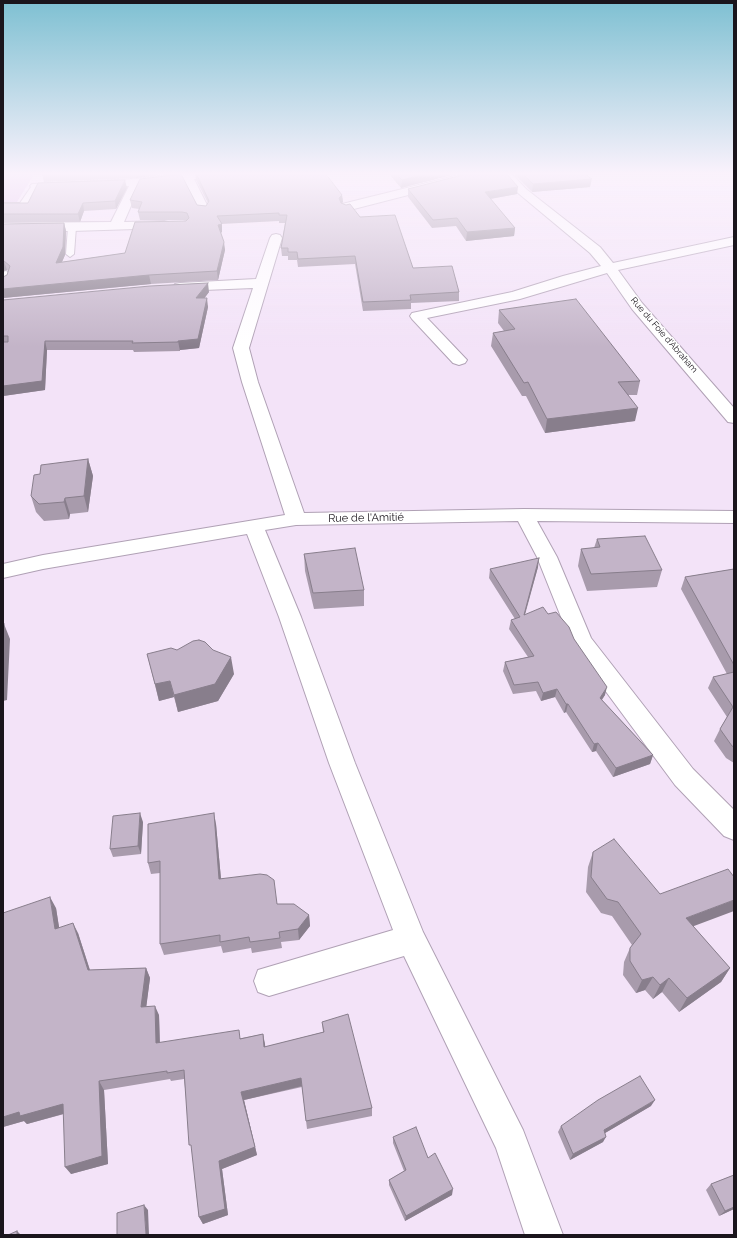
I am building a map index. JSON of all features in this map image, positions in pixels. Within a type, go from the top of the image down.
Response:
[{"type":"street","name":"Rue du Foie d'Abraham","points":[[571,231],[595,250],[637,306],[734,418]]},
{"type":"street","points":[[276,238],[241,348],[250,382],[296,519]]},
{"type":"street","points":[[459,360],[417,316],[515,296],[568,279],[610,268],[734,240]]},
{"type":"street","points":[[167,288],[262,283]]},
{"type":"street","points":[[524,515],[547,557],[581,641],[684,777],[734,828]]},
{"type":"street","name":"Rue de l'Amitié","points":[[3,571],[43,562],[296,519],[524,515],[734,517]]},
{"type":"street","points":[[254,527],[290,617],[342,763],[411,939],[511,1142],[544,1235]]},
{"type":"street","points":[[269,981],[411,939]]},
{"type":"lane","points":[[70,254],[72,231]]},
{"type":"building","points":[[3,231],[64,231],[63,247],[56,263],[125,253],[132,231],[220,231],[224,242],[217,271],[149,275],[3,289],[3,277],[7,275],[10,266],[4,261],[3,262]]},
{"type":"building","points":[[284,231],[400,231],[413,268],[452,266],[459,292],[410,295],[411,300],[363,302],[355,256],[298,259],[297,252],[288,252],[288,248],[281,248]]},
{"type":"building","points":[[208,283],[196,298],[207,298],[198,339],[178,342],[132,343],[133,341],[45,341],[42,381],[3,386],[3,342],[8,342],[8,336],[3,336],[3,300],[150,286]]},
{"type":"building","points":[[576,299],[640,381],[618,382],[638,408],[547,419],[528,382],[524,383],[493,333],[515,329],[499,310]]},
{"type":"building","points":[[88,459],[84,496],[65,498],[64,502],[39,504],[31,496],[34,475],[40,474],[41,465]]},
{"type":"building","points":[[645,536],[662,570],[591,574],[581,549],[600,547],[597,539]]},
{"type":"building","points":[[355,548],[364,590],[313,593],[304,554]]},
{"type":"building","points":[[539,558],[524,615],[543,607],[548,614],[556,612],[569,627],[574,639],[607,687],[600,698],[653,755],[616,768],[598,743],[594,744],[557,689],[543,693],[538,682],[514,685],[505,662],[534,656],[511,620],[520,617],[490,569]]},
{"type":"building","points":[[734,569],[734,665],[685,577]]},
{"type":"building","points":[[199,640],[205,642],[213,650],[231,657],[215,684],[174,695],[170,681],[155,684],[147,654],[171,648],[177,650],[193,641]]},
{"type":"building","points":[[734,672],[734,747],[720,729],[733,707],[713,677]]},
{"type":"building","points":[[140,813],[138,846],[110,849],[113,816]]},
{"type":"building","points":[[214,813],[219,879],[260,874],[267,875],[274,880],[277,904],[294,904],[309,915],[298,929],[279,932],[280,938],[250,942],[249,937],[220,942],[220,935],[160,944],[160,861],[148,863],[148,824]]},
{"type":"building","points":[[614,839],[660,894],[728,869],[734,877],[734,900],[686,918],[730,968],[687,998],[669,978],[660,985],[653,977],[642,980],[630,961],[630,948],[641,934],[618,902],[607,899],[591,877],[593,852]]},
{"type":"building","points":[[50,897],[55,929],[73,923],[88,970],[146,968],[141,1007],[155,1006],[156,1043],[239,1030],[240,1039],[263,1034],[264,1047],[324,1032],[322,1022],[348,1014],[372,1108],[306,1121],[301,1078],[241,1092],[255,1147],[219,1161],[225,1209],[199,1217],[191,1145],[189,1145],[184,1070],[99,1081],[102,1156],[65,1167],[63,1104],[20,1116],[19,1112],[3,1117],[3,913]]},
{"type":"building","points":[[640,1076],[655,1100],[604,1130],[606,1137],[573,1154],[561,1126],[598,1100]]},
{"type":"building","points":[[416,1127],[428,1158],[435,1153],[453,1189],[406,1216],[389,1180],[406,1170],[393,1137]]},
{"type":"building","points":[[734,1175],[734,1207],[725,1211],[711,1184]]},
{"type":"building","points":[[144,1205],[146,1235],[117,1235],[117,1213]]},
{"type":"building","points":[[17,1231],[17,1235],[8,1235]]}]
